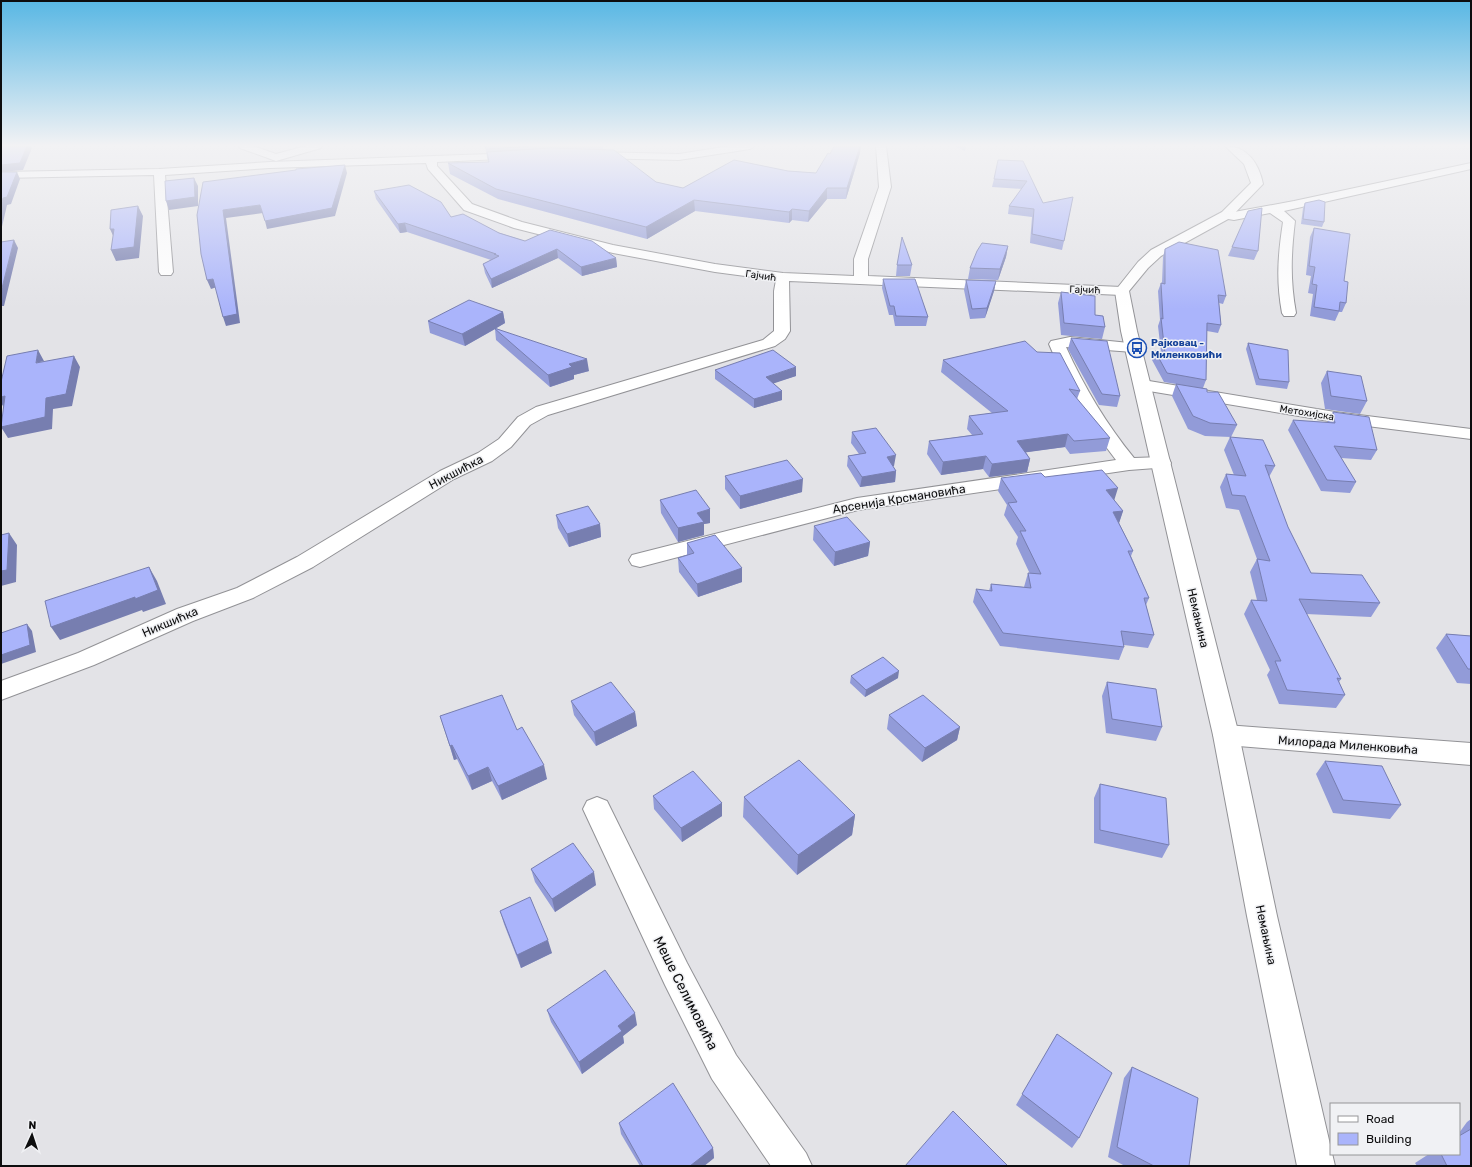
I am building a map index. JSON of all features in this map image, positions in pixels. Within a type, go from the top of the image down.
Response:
[{"type":"street","points":[[161,200],[166,272]]},
{"type":"street","name":"Гајчић","points":[[461,200],[468,207],[518,226],[613,249],[715,268],[783,277],[1122,290]]},
{"type":"street","points":[[861,281],[861,259],[881,200]]},
{"type":"street","points":[[1122,290],[1143,265],[1156,253],[1226,215],[1241,200]]},
{"type":"street","points":[[1226,215],[1271,209],[1311,200]]},
{"type":"street","points":[[1271,209],[1289,220],[1285,250],[1284,287],[1289,313]]},
{"type":"street","name":"Никшићка","points":[[1,691],[86,659],[185,615],[245,593],[305,562],[447,475],[496,450],[524,421],[542,411],[776,340],[782,331],[781,291],[783,277]]},
{"type":"street","name":"Немањина","points":[[1122,290],[1133,347],[1144,385],[1226,735],[1262,916],[1316,1166]]},
{"type":"street","points":[[1129,464],[1114,445],[1071,376],[1058,344],[1070,342],[1133,347]]},
{"type":"street","name":"Метохијска","points":[[1144,385],[1336,417],[1471,434]]},
{"type":"street","name":"Арсенија Крсмановића","points":[[640,560],[857,504],[1129,464],[1162,463]]},
{"type":"street","name":"Милорада Миленковића","points":[[1226,735],[1471,754]]},
{"type":"street","name":"Меше Селимовића","points":[[597,809],[676,974],[724,1067],[793,1166]]},
{"type":"building","points":[[200,200],[334,200],[332,208],[265,221],[260,205],[223,210],[237,314],[223,317],[213,279],[207,280],[201,254],[197,215]]},
{"type":"building","points":[[381,200],[438,200],[441,202],[451,217],[463,214],[499,233],[525,241],[550,230],[592,241],[616,258],[581,267],[557,249],[491,279],[483,264],[499,256],[494,254],[496,254],[405,223],[398,224]]},
{"type":"building","points":[[541,200],[693,200],[646,227]]},
{"type":"building","points":[[698,200],[817,200],[809,211],[792,209],[789,212]]},
{"type":"building","points":[[1013,200],[1042,200],[1043,203],[1056,200],[1072,200],[1064,241],[1032,234],[1034,209],[1009,206]]},
{"type":"building","points":[[1317,200],[1325,202],[1324,222],[1303,219],[1305,203]]},
{"type":"building","points":[[138,206],[134,247],[111,250],[114,229],[110,229],[111,210]]},
{"type":"building","points":[[1262,208],[1258,251],[1232,247],[1248,211]]},
{"type":"building","points":[[1314,228],[1350,234],[1344,281],[1348,282],[1346,303],[1340,302],[1339,311],[1314,307],[1317,285],[1312,284],[1315,267],[1309,266]]},
{"type":"building","points":[[902,237],[912,265],[897,265]]},
{"type":"building","points":[[14,240],[1,292],[1,242]]},
{"type":"building","points":[[1179,242],[1218,250],[1226,296],[1218,295],[1221,325],[1207,323],[1206,380],[1167,373],[1155,351],[1165,353],[1161,318],[1163,319],[1161,283],[1165,284],[1165,249]]},
{"type":"building","points":[[982,243],[1008,246],[1000,269],[970,268]]},
{"type":"building","points":[[883,279],[915,279],[928,317],[896,316],[894,306],[890,306]]},
{"type":"building","points":[[966,280],[996,281],[987,308],[972,309]]},
{"type":"building","points":[[1061,292],[1095,296],[1095,315],[1103,316],[1105,327],[1064,323]]},
{"type":"building","points":[[469,300],[503,312],[462,334],[428,321]]},
{"type":"building","points":[[494,328],[587,359],[569,364],[572,367],[548,375]]},
{"type":"building","points":[[1071,338],[1107,341],[1120,396],[1102,394]]},
{"type":"building","points":[[1025,341],[1037,352],[1060,353],[1080,391],[1069,389],[1110,438],[1074,441],[1068,434],[1017,441],[1030,459],[992,464],[986,456],[943,462],[929,441],[983,434],[969,416],[1008,411],[943,360]]},
{"type":"building","points":[[1248,343],[1288,350],[1289,382],[1259,379]]},
{"type":"building","points":[[38,350],[36,363],[74,356],[66,394],[46,398],[45,417],[1,427],[5,396],[1,397],[1,382],[7,356]]},
{"type":"building","points":[[773,350],[796,367],[766,377],[782,391],[754,399],[715,370]]},
{"type":"building","points":[[1327,371],[1361,376],[1367,401],[1331,396]]},
{"type":"building","points":[[1176,384],[1207,389],[1207,392],[1218,392],[1237,425],[1210,423],[1193,416]]},
{"type":"building","points":[[1333,412],[1369,417],[1377,450],[1334,446],[1356,482],[1327,480],[1293,420],[1335,423]]},
{"type":"building","points":[[876,428],[896,455],[887,457],[896,471],[862,477],[848,456],[866,453],[852,432]]},
{"type":"building","points":[[1230,437],[1263,440],[1275,466],[1265,465],[1288,527],[1311,573],[1362,575],[1380,603],[1299,599],[1341,679],[1337,678],[1345,695],[1287,690],[1275,661],[1281,661],[1251,600],[1267,601],[1257,559],[1270,561],[1245,496],[1232,495],[1226,474],[1246,476]]},
{"type":"building","points":[[787,460],[803,479],[740,496],[725,476]]},
{"type":"building","points":[[1102,470],[1118,488],[1106,490],[1123,511],[1113,512],[1133,551],[1128,551],[1149,598],[1144,598],[1154,635],[1121,631],[1124,647],[1003,633],[976,589],[992,591],[991,584],[1031,588],[1028,573],[1041,574],[1020,531],[1026,531],[1008,503],[1017,502],[1001,478],[1041,473],[1045,477]]},
{"type":"building","points":[[696,490],[710,509],[697,513],[704,522],[678,528],[660,500]]},
{"type":"building","points":[[588,506],[600,524],[567,534],[556,515]]},
{"type":"building","points":[[847,517],[870,542],[835,552],[814,526]]},
{"type":"building","points":[[9,533],[7,570],[1,571],[1,535]]},
{"type":"building","points":[[715,535],[742,568],[697,584],[678,558],[694,553],[687,543]]},
{"type":"building","points":[[149,567],[158,590],[51,627],[45,601]]},
{"type":"building","points":[[27,624],[30,645],[1,655],[1,633]]},
{"type":"building","points":[[1446,634],[1471,636],[1471,669],[1468,669]]},
{"type":"building","points":[[883,657],[899,671],[866,690],[851,676]]},
{"type":"building","points":[[611,682],[635,712],[594,732],[571,701]]},
{"type":"building","points":[[1107,682],[1156,689],[1162,727],[1112,719]]},
{"type":"building","points":[[502,695],[517,730],[522,727],[544,765],[498,786],[488,767],[468,776],[452,745],[450,746],[440,716]]},
{"type":"building","points":[[923,695],[960,727],[925,748],[889,715]]},
{"type":"building","points":[[799,760],[855,815],[798,855],[744,797]]},
{"type":"building","points":[[1325,761],[1382,766],[1401,805],[1343,800]]},
{"type":"building","points":[[693,771],[722,803],[681,828],[653,796]]},
{"type":"building","points":[[1100,784],[1166,798],[1169,845],[1100,830]]},
{"type":"building","points":[[573,843],[594,872],[552,899],[531,869]]},
{"type":"building","points":[[530,897],[548,940],[517,955],[500,911]]},
{"type":"building","points":[[605,970],[635,1013],[618,1026],[622,1031],[579,1062],[547,1010]]},
{"type":"building","points":[[1057,1034],[1112,1073],[1079,1138],[1022,1094]]},
{"type":"building","points":[[1132,1067],[1198,1098],[1189,1166],[1154,1166],[1117,1147]]},
{"type":"building","points":[[673,1083],[713,1148],[690,1166],[643,1166],[619,1123]]},
{"type":"building","points":[[953,1111],[1008,1166],[905,1166]]},
{"type":"building","points":[[1471,1129],[1471,1166],[1447,1166],[1442,1155],[1460,1155],[1460,1135]]},
{"type":"place","name":"Рајковац - Миленковићи","points":[[1137,348]]}]
